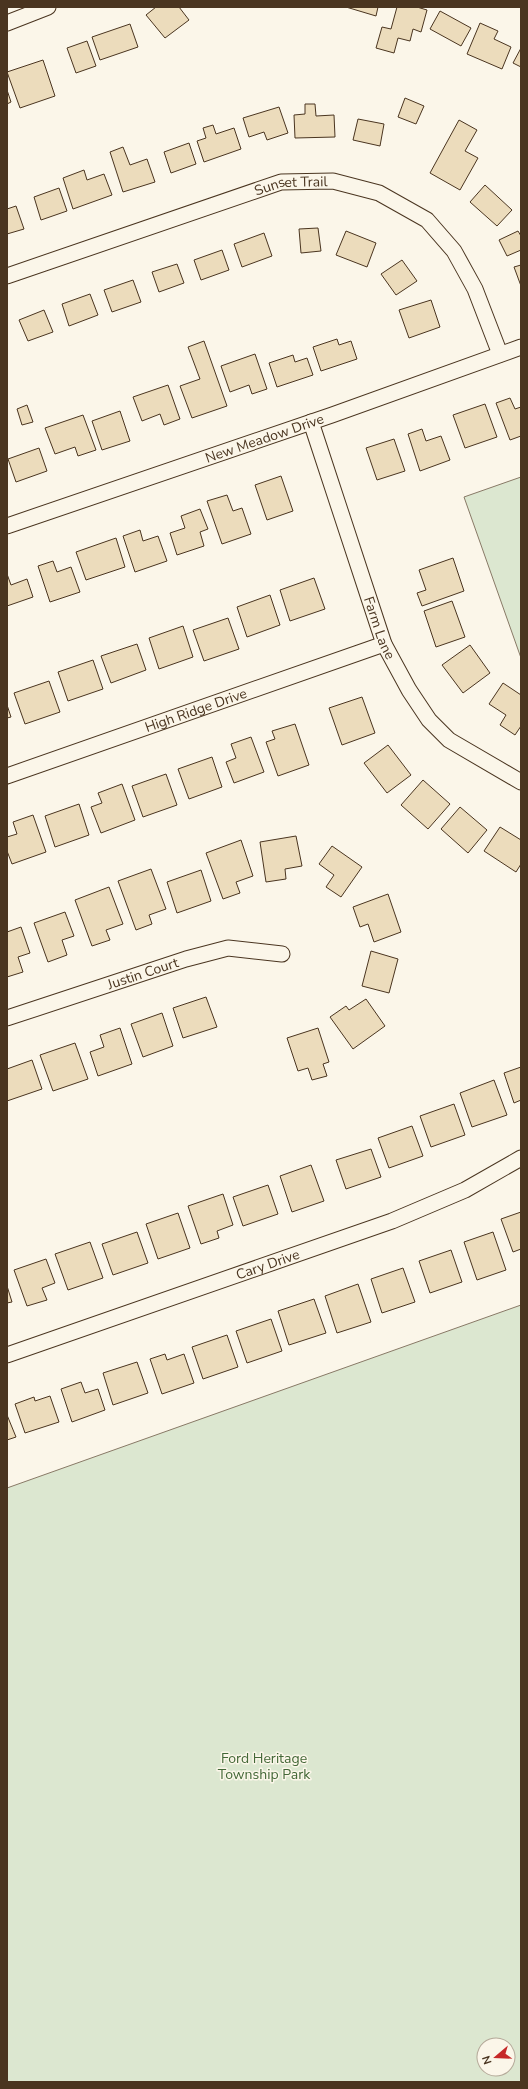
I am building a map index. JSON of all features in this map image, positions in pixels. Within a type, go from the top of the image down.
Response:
[{"type":"street","points":[[7,23],[48,7]]},
{"type":"street","name":"Sunset Trail","points":[[7,276],[281,182],[332,181],[379,193],[427,220],[454,251],[475,289],[500,354]]},
{"type":"street","name":"New Meadow Drive","points":[[7,526],[311,422],[521,347]]},
{"type":"street","name":"Farm Lane","points":[[311,422],[384,644],[409,690],[429,720],[449,740],[521,782]]},
{"type":"street","name":"High Ridge Drive","points":[[7,776],[384,644]]},
{"type":"street","name":"Justin Court","points":[[7,1018],[186,959],[228,948],[282,954]]},
{"type":"street","name":"Cary Drive","points":[[7,1354],[392,1221],[465,1190],[521,1158]]},
{"type":"green space","points":[[521,477],[521,658],[464,497]]},
{"type":"green space","name":"Ford Heritage Township Park","points":[[521,1305],[521,2082],[7,2082],[7,1488]]},
{"type":"building","points":[[156,7],[179,7],[189,20],[165,38],[146,15]]},
{"type":"building","points":[[346,7],[378,7],[376,16]]},
{"type":"building","points":[[397,7],[417,7],[427,10],[421,32],[413,29],[410,41],[398,38],[394,53],[376,48],[382,27],[391,29]]},
{"type":"building","points":[[440,11],[471,28],[461,46],[430,29]]},
{"type":"building","points":[[480,23],[498,31],[494,39],[511,47],[502,69],[467,54]]},
{"type":"building","points":[[130,24],[138,47],[100,60],[92,37]]},
{"type":"building","points":[[87,41],[96,66],[76,73],[67,48]]},
{"type":"building","points":[[521,48],[521,67],[513,63]]},
{"type":"building","points":[[43,60],[55,96],[20,108],[7,72]]},
{"type":"building","points":[[7,90],[11,102],[7,104]]},
{"type":"building","points":[[405,98],[424,106],[416,124],[398,117]]},
{"type":"building","points":[[305,104],[315,104],[316,116],[334,115],[335,137],[295,138],[294,115],[305,114]]},
{"type":"building","points":[[279,107],[288,133],[267,140],[264,132],[249,137],[243,118]]},
{"type":"building","points":[[358,119],[384,124],[380,146],[353,140]]},
{"type":"building","points":[[459,120],[477,130],[465,151],[478,158],[460,190],[430,173]]},
{"type":"building","points":[[213,125],[216,134],[234,128],[241,149],[204,162],[197,141],[206,138],[203,128]]},
{"type":"building","points":[[189,143],[196,164],[171,173],[164,152]]},
{"type":"building","points":[[123,147],[130,165],[147,159],[155,182],[123,192],[110,152]]},
{"type":"building","points":[[84,170],[87,180],[104,174],[112,195],[73,209],[63,178]]},
{"type":"building","points":[[485,185],[512,210],[497,226],[470,202]]},
{"type":"building","points":[[59,188],[67,211],[41,220],[34,197]]},
{"type":"building","points":[[16,206],[24,229],[7,234],[7,209]]},
{"type":"building","points":[[318,228],[321,251],[301,253],[299,229]]},
{"type":"building","points":[[346,231],[376,243],[367,267],[336,255]]},
{"type":"building","points":[[518,231],[521,236],[521,250],[507,256],[499,240]]},
{"type":"building","points":[[264,233],[272,256],[242,267],[234,244]]},
{"type":"building","points":[[222,250],[229,270],[201,280],[194,260]]},
{"type":"building","points":[[402,260],[417,281],[396,295],[381,274]]},
{"type":"building","points":[[177,264],[184,283],[159,292],[152,272]]},
{"type":"building","points":[[521,265],[521,286],[514,267]]},
{"type":"building","points":[[133,280],[141,302],[112,312],[104,290]]},
{"type":"building","points":[[90,294],[98,315],[69,326],[62,304]]},
{"type":"building","points":[[431,300],[440,327],[409,338],[399,310]]},
{"type":"building","points":[[44,310],[53,332],[28,341],[19,320]]},
{"type":"building","points":[[337,339],[339,345],[351,341],[357,359],[321,371],[313,347]]},
{"type":"building","points":[[204,341],[227,406],[192,418],[180,386],[200,379],[188,347]]},
{"type":"building","points":[[255,354],[267,389],[252,394],[249,385],[230,392],[221,366]]},
{"type":"building","points":[[293,355],[295,362],[307,358],[313,375],[277,387],[269,363]]},
{"type":"building","points":[[168,385],[180,419],[164,425],[160,414],[142,421],[133,397]]},
{"type":"building","points":[[510,398],[515,409],[521,407],[521,436],[510,440],[496,403]]},
{"type":"building","points":[[485,404],[497,437],[465,448],[453,415]]},
{"type":"building","points":[[27,405],[33,422],[22,425],[17,409]]},
{"type":"building","points":[[120,411],[130,441],[102,450],[92,421]]},
{"type":"building","points":[[83,415],[96,450],[78,456],[75,447],[55,454],[45,428]]},
{"type":"building","points":[[422,429],[426,441],[441,436],[450,460],[420,471],[408,434]]},
{"type":"building","points":[[394,439],[405,471],[377,480],[366,448]]},
{"type":"building","points":[[39,448],[47,471],[16,482],[8,459]]},
{"type":"building","points":[[281,476],[293,511],[267,520],[255,485]]},
{"type":"building","points":[[227,495],[233,511],[242,508],[251,534],[222,544],[207,501]]},
{"type":"building","points":[[200,509],[208,529],[200,532],[204,546],[177,555],[170,533],[185,528],[181,516]]},
{"type":"building","points":[[140,530],[143,541],[158,536],[167,561],[135,572],[123,536]]},
{"type":"building","points":[[116,538],[125,567],[86,580],[76,552]]},
{"type":"building","points":[[453,558],[464,591],[422,606],[417,593],[426,590],[419,570]]},
{"type":"building","points":[[53,561],[57,572],[71,567],[80,592],[50,602],[38,566]]},
{"type":"building","points":[[7,574],[11,585],[27,579],[33,597],[7,606]]},
{"type":"building","points":[[314,578],[325,609],[290,621],[280,590]]},
{"type":"building","points":[[270,595],[280,625],[247,637],[237,607]]},
{"type":"building","points":[[452,601],[465,637],[436,647],[424,611]]},
{"type":"building","points":[[228,618],[239,649],[204,661],[193,630]]},
{"type":"building","points":[[183,626],[193,657],[159,669],[149,638]]},
{"type":"building","points":[[137,644],[146,670],[111,683],[101,656]]},
{"type":"building","points":[[470,645],[490,673],[463,693],[442,665]]},
{"type":"building","points":[[93,660],[103,689],[68,701],[58,672]]},
{"type":"building","points":[[49,681],[60,712],[25,724],[14,693]]},
{"type":"building","points":[[503,683],[521,695],[521,726],[515,735],[500,725],[506,715],[489,704]]},
{"type":"building","points":[[362,697],[375,733],[342,745],[329,708]]},
{"type":"building","points":[[7,705],[11,717],[7,718]]},
{"type":"building","points":[[295,724],[309,765],[278,776],[266,742],[275,739],[272,731]]},
{"type":"building","points":[[251,737],[264,772],[234,783],[226,762],[236,758],[231,744]]},
{"type":"building","points":[[388,745],[411,775],[387,793],[364,763]]},
{"type":"building","points":[[212,757],[222,787],[189,799],[178,769]]},
{"type":"building","points":[[166,774],[177,805],[143,817],[132,786]]},
{"type":"building","points":[[423,780],[450,804],[428,829],[401,805]]},
{"type":"building","points":[[122,784],[135,820],[101,833],[91,807],[102,803],[98,793]]},
{"type":"building","points":[[79,804],[89,835],[55,847],[45,816]]},
{"type":"building","points":[[460,807],[487,830],[468,853],[441,829]]},
{"type":"building","points":[[33,815],[46,852],[12,864],[7,851],[7,837],[17,834],[13,822]]},
{"type":"building","points":[[500,827],[521,840],[521,864],[516,872],[484,851]]},
{"type":"building","points":[[296,836],[302,866],[285,869],[286,879],[266,882],[260,842]]},
{"type":"building","points":[[241,840],[253,876],[236,882],[240,893],[223,899],[206,853]]},
{"type":"building","points":[[332,846],[362,867],[341,897],[326,887],[334,875],[319,864]]},
{"type":"building","points":[[151,869],[166,909],[149,915],[152,924],[136,930],[118,881]]},
{"type":"building","points":[[201,870],[211,901],[177,913],[167,882]]},
{"type":"building","points":[[109,887],[123,924],[106,930],[110,940],[92,946],[75,900]]},
{"type":"building","points":[[388,894],[401,932],[374,942],[368,924],[360,927],[353,907]]},
{"type":"building","points":[[65,912],[74,936],[62,940],[67,955],[48,962],[34,923]]},
{"type":"building","points":[[21,927],[30,953],[18,957],[23,972],[7,977],[7,932]]},
{"type":"building","points":[[371,951],[398,959],[389,993],[362,986]]},
{"type":"building","points":[[206,997],[217,1027],[183,1038],[173,1008]]},
{"type":"building","points":[[366,999],[385,1026],[353,1049],[330,1017],[346,1006],[349,1010]]},
{"type":"building","points":[[162,1013],[173,1046],[143,1057],[131,1024]]},
{"type":"building","points":[[120,1028],[132,1064],[98,1076],[90,1052],[104,1047],[100,1035]]},
{"type":"building","points":[[318,1028],[329,1062],[323,1064],[327,1076],[312,1080],[308,1068],[298,1071],[287,1038]]},
{"type":"building","points":[[75,1043],[88,1079],[53,1091],[40,1055]]},
{"type":"building","points":[[32,1060],[42,1089],[7,1101],[7,1069]]},
{"type":"building","points":[[521,1067],[521,1100],[514,1103],[504,1073]]},
{"type":"building","points":[[494,1080],[507,1115],[472,1127],[460,1093]]},
{"type":"building","points":[[454,1104],[465,1135],[431,1147],[420,1116]]},
{"type":"building","points":[[412,1126],[423,1156],[389,1168],[378,1138]]},
{"type":"building","points":[[371,1149],[381,1177],[346,1189],[336,1160]]},
{"type":"building","points":[[311,1165],[324,1201],[292,1212],[280,1176]]},
{"type":"building","points":[[268,1185],[278,1214],[243,1226],[233,1197]]},
{"type":"building","points":[[223,1194],[233,1225],[217,1231],[219,1238],[201,1244],[188,1206]]},
{"type":"building","points":[[521,1212],[521,1249],[513,1252],[501,1219]]},
{"type":"building","points":[[178,1213],[190,1248],[158,1259],[146,1224]]},
{"type":"building","points":[[137,1232],[148,1263],[113,1275],[102,1244]]},
{"type":"building","points":[[493,1232],[506,1270],[477,1280],[464,1242]]},
{"type":"building","points":[[90,1242],[103,1278],[68,1290],[55,1254]]},
{"type":"building","points":[[451,1250],[462,1282],[430,1293],[419,1261]]},
{"type":"building","points":[[46,1259],[55,1283],[42,1288],[47,1300],[27,1306],[14,1270]]},
{"type":"building","points":[[403,1268],[415,1302],[382,1313],[371,1279]]},
{"type":"building","points":[[358,1284],[371,1322],[337,1333],[325,1296]]},
{"type":"building","points":[[7,1286],[12,1302],[7,1303]]},
{"type":"building","points":[[314,1299],[326,1333],[289,1345],[278,1311]]},
{"type":"building","points":[[271,1319],[282,1351],[247,1363],[236,1331]]},
{"type":"building","points":[[227,1335],[238,1367],[203,1379],[192,1347]]},
{"type":"building","points":[[165,1354],[167,1360],[184,1354],[194,1383],[162,1394],[150,1359]]},
{"type":"building","points":[[137,1362],[148,1393],[113,1405],[103,1373]]},
{"type":"building","points":[[81,1382],[85,1393],[98,1389],[105,1410],[72,1422],[61,1389]]},
{"type":"building","points":[[50,1396],[59,1422],[25,1433],[15,1404],[34,1397],[35,1401]]},
{"type":"building","points":[[7,1415],[16,1437],[7,1440]]}]
